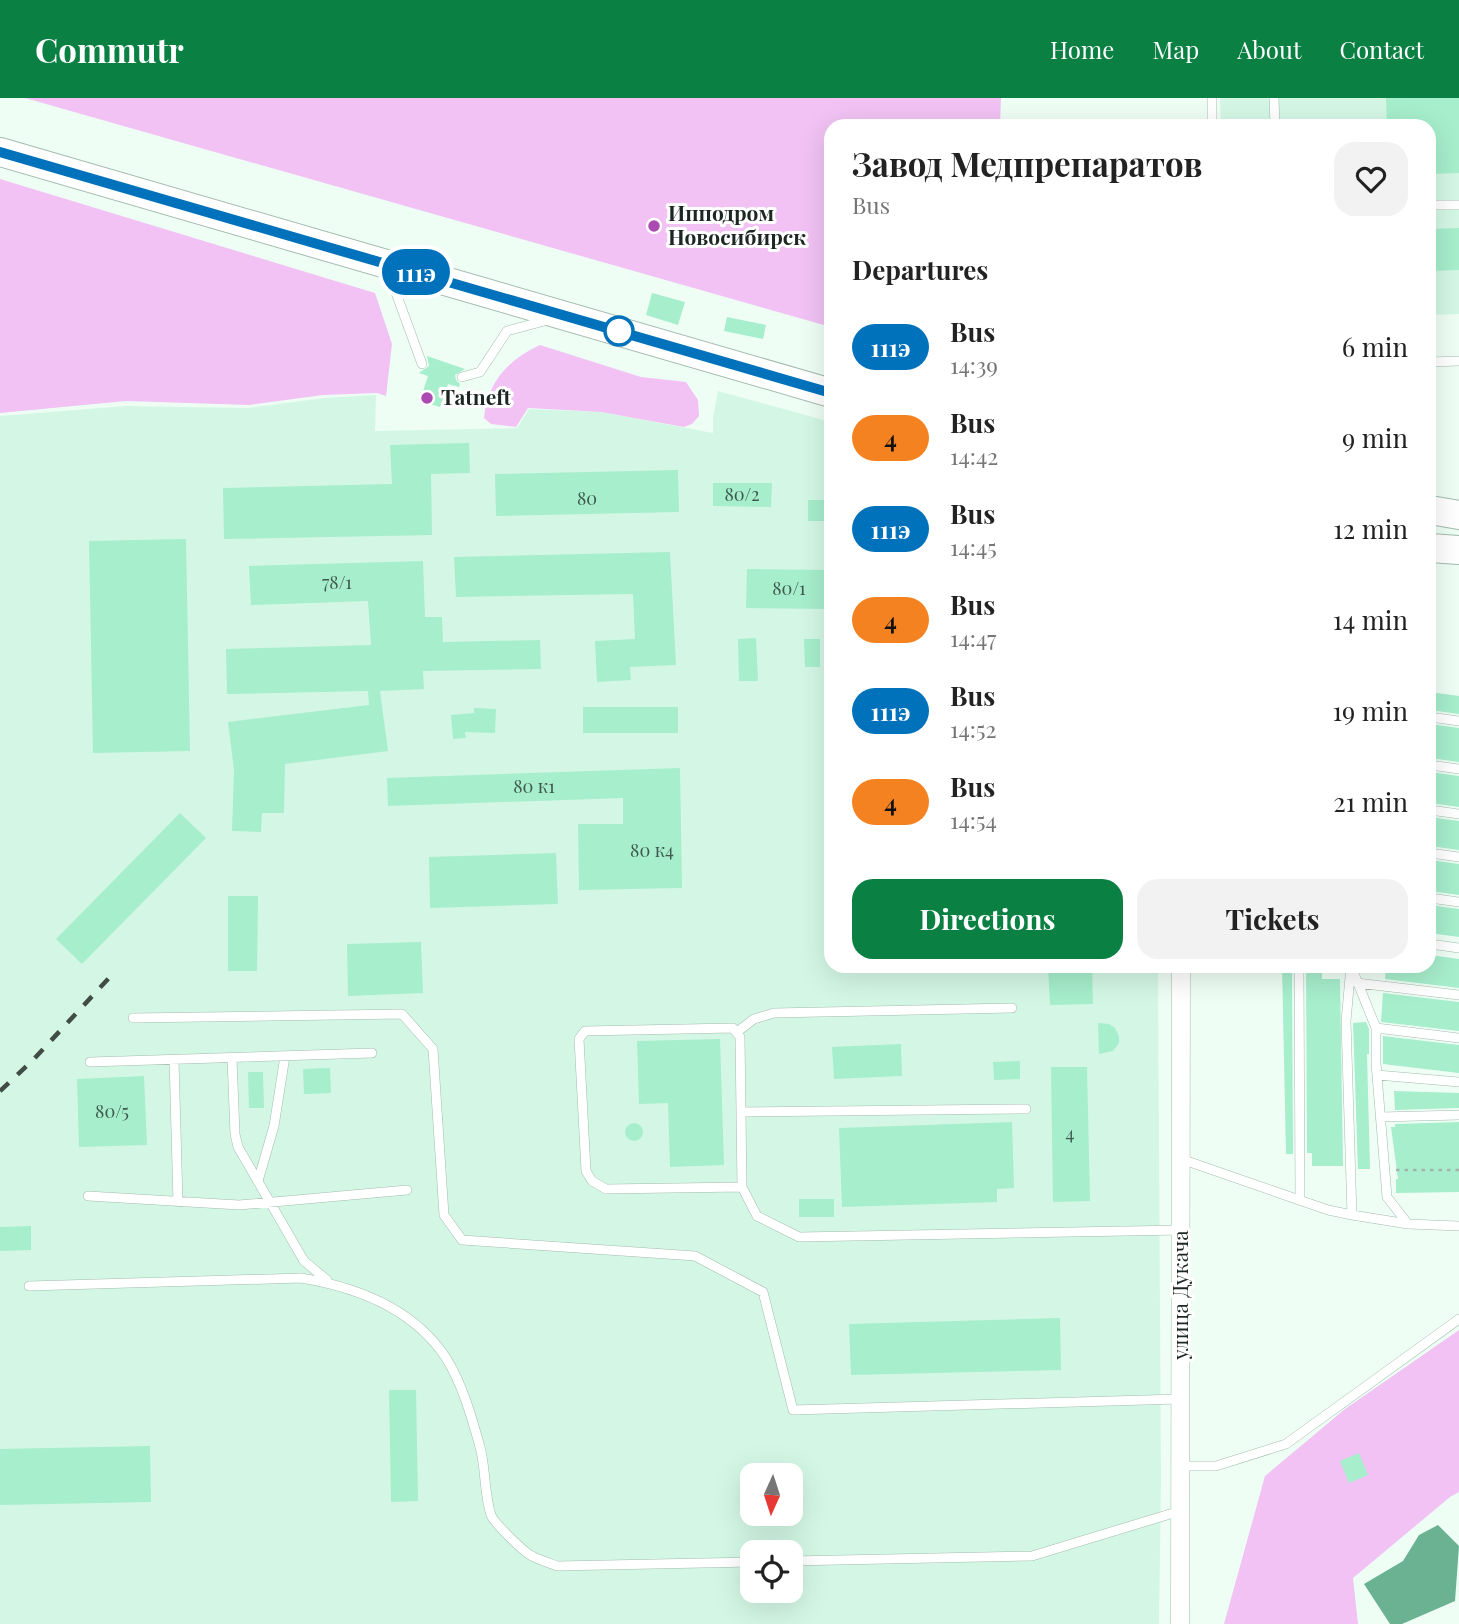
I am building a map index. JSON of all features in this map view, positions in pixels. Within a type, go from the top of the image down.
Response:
[{"type":"main road","points":[[0,152],[824,391]]},
{"type":"main road","points":[[1436,511],[1459,515]]},
{"type":"main road","points":[[1436,548],[1459,550]]},
{"type":"street","name":"улица Дукача","points":[[1180,1624],[1181,973]]},
{"type":"lane","points":[[1212,98],[1212,119]]},
{"type":"lane","points":[[1274,98],[1275,119]]},
{"type":"lane","points":[[1436,205],[1459,205]]},
{"type":"lane","points":[[385,263],[422,364]]},
{"type":"lane","points":[[462,377],[480,372],[507,331],[565,315]]},
{"type":"lane","points":[[1436,362],[1459,361]]},
{"type":"lane","points":[[1436,718],[1459,721]]},
{"type":"lane","points":[[1436,766],[1459,769]]},
{"type":"lane","points":[[1436,811],[1459,814]]},
{"type":"lane","points":[[1436,854],[1459,857]]},
{"type":"lane","points":[[1436,899],[1459,902]]},
{"type":"lane","points":[[1436,945],[1459,948]]},
{"type":"lane","points":[[1299,973],[1300,1200]]},
{"type":"lane","points":[[1350,973],[1346,1021],[1352,1214]]},
{"type":"lane","points":[[1353,973],[1376,1028],[1387,1197],[1408,1223]]},
{"type":"lane","points":[[1357,983],[1459,995]]},
{"type":"lane","points":[[737,1032],[754,1019],[774,1013],[1012,1009]]},
{"type":"lane","points":[[133,1018],[402,1014],[433,1049],[444,1214],[462,1240],[695,1256],[763,1293],[793,1410],[1180,1399]]},
{"type":"lane","points":[[742,1187],[606,1189],[592,1181],[586,1171],[579,1039],[585,1031],[733,1028],[740,1037],[742,1187],[758,1216],[799,1237],[1182,1230]]},
{"type":"lane","points":[[1376,1028],[1459,1038]]},
{"type":"lane","points":[[90,1062],[372,1054]]},
{"type":"lane","points":[[258,1181],[274,1126],[285,1056]]},
{"type":"lane","points":[[232,1058],[236,1140],[242,1155],[304,1261],[331,1283]]},
{"type":"lane","points":[[174,1060],[178,1202]]},
{"type":"lane","points":[[1377,1075],[1459,1082]]},
{"type":"lane","points":[[741,1112],[1026,1109]]},
{"type":"lane","points":[[1380,1117],[1459,1115]]},
{"type":"lane","points":[[1181,1159],[1339,1213],[1408,1223],[1459,1226]]},
{"type":"lane","points":[[88,1196],[239,1205],[407,1190]]},
{"type":"lane","points":[[29,1286],[301,1278],[331,1283],[362,1293],[402,1314],[431,1339],[446,1358],[457,1378],[480,1449],[492,1517],[530,1555],[557,1566],[740,1562]]},
{"type":"lane","points":[[1180,1466],[1216,1466],[1286,1444],[1459,1319]]},
{"type":"lane","points":[[803,1561],[1032,1556],[1180,1511]]},
{"type":"path","points":[[1385,1170],[1459,1170]]},
{"type":"shaded area","name":"Ипподром Новосибирск","points":[[25,98],[1001,98],[1000,119],[824,119],[824,325]]},
{"type":"shaded area","points":[[1220,98],[1459,98],[1459,314],[1436,315],[1436,119],[1221,119]]},
{"type":"shaded area","points":[[0,179],[375,293],[392,344],[386,396],[377,393],[323,395],[249,405],[126,401],[0,413]]},
{"type":"shaded area","points":[[540,345],[641,377],[686,382],[698,400],[699,416],[692,424],[684,427],[601,412],[528,408],[516,427],[491,424],[484,418],[495,383],[509,365]]},
{"type":"shaded area","points":[[718,391],[824,420],[824,973],[1158,973],[1161,1482],[1159,1624],[0,1624],[0,416],[125,406],[248,408],[324,398],[376,395],[375,431],[517,428],[529,409],[601,412],[713,433]]},
{"type":"shaded area","points":[[1459,1330],[1459,1492],[1353,1578],[1358,1624],[1224,1624],[1265,1476],[1345,1409]]},
{"type":"shaded area","points":[[1438,1525],[1459,1546],[1455,1601],[1402,1624],[1390,1624],[1364,1584],[1403,1561],[1419,1535]]},
{"type":"building","points":[[1386,98],[1459,98],[1459,173],[1436,174],[1436,119],[1387,119]]},
{"type":"building","points":[[1459,228],[1459,270],[1436,271],[1436,229]]},
{"type":"building","points":[[652,293],[685,302],[678,325],[646,315]]},
{"type":"building","points":[[727,317],[766,325],[763,339],[724,331]]},
{"type":"building","points":[[427,356],[465,369],[455,375],[459,387],[448,384],[440,407],[420,401],[428,376],[419,373],[429,366]]},
{"type":"building","points":[[469,443],[470,473],[431,474],[432,535],[224,539],[223,488],[392,484],[390,445]]},
{"type":"building","points":[[678,470],[679,512],[496,516],[495,474]]},
{"type":"building","points":[[713,483],[772,483],[771,507],[713,506]]},
{"type":"building","points":[[808,500],[824,500],[824,521],[808,521]]},
{"type":"building","points":[[186,539],[190,751],[93,753],[89,541]]},
{"type":"building","points":[[670,552],[676,665],[630,667],[631,680],[597,682],[595,641],[635,639],[633,594],[456,597],[454,557]]},
{"type":"building","points":[[423,561],[425,617],[442,617],[443,642],[540,640],[541,669],[423,671],[424,689],[380,691],[388,751],[285,764],[284,813],[262,813],[261,832],[232,831],[234,770],[228,722],[369,705],[368,691],[227,694],[226,649],[371,645],[368,601],[251,605],[249,566]]},
{"type":"building","points":[[747,569],[824,570],[824,609],[746,608]]},
{"type":"building","points":[[756,638],[758,681],[739,681],[738,639]]},
{"type":"building","points":[[804,639],[820,639],[820,667],[805,667]]},
{"type":"building","points":[[1436,693],[1459,696],[1459,714],[1436,711]]},
{"type":"building","points":[[583,707],[678,707],[678,733],[583,733]]},
{"type":"building","points":[[474,708],[496,709],[495,733],[465,732],[466,738],[453,739],[451,715],[474,713]]},
{"type":"building","points":[[1436,725],[1459,728],[1459,762],[1436,759]]},
{"type":"building","points":[[680,768],[682,888],[579,890],[578,824],[623,824],[623,798],[388,806],[387,778]]},
{"type":"building","points":[[1436,773],[1459,776],[1459,807],[1436,804]]},
{"type":"building","points":[[180,813],[206,838],[82,964],[56,939]]},
{"type":"building","points":[[1436,818],[1459,821],[1459,850],[1436,847]]},
{"type":"building","points":[[556,853],[558,904],[430,908],[429,857]]},
{"type":"building","points":[[1436,861],[1459,864],[1459,895],[1436,892]]},
{"type":"building","points":[[228,896],[258,896],[257,971],[228,971]]},
{"type":"building","points":[[1436,906],[1459,909],[1459,937],[1436,934]]},
{"type":"building","points":[[421,942],[423,993],[348,996],[347,944]]},
{"type":"building","points":[[1436,956],[1459,959],[1459,988],[1385,979],[1385,973],[1436,973]]},
{"type":"building","points":[[1048,973],[1092,973],[1093,1004],[1050,1005]]},
{"type":"building","points":[[1282,973],[1292,973],[1293,1154],[1286,1154]]},
{"type":"building","points":[[1306,973],[1322,973],[1322,979],[1340,979],[1343,1166],[1312,1166],[1312,1153],[1307,1153]]},
{"type":"building","points":[[1383,993],[1459,1002],[1459,1031],[1381,1022]]},
{"type":"building","points":[[1366,1022],[1369,1029],[1367,1054],[1370,1169],[1358,1169],[1353,1023]]},
{"type":"building","points":[[1098,1023],[1109,1024],[1115,1028],[1119,1043],[1113,1051],[1099,1054]]},
{"type":"building","points":[[1383,1036],[1459,1045],[1459,1073],[1383,1064]]},
{"type":"building","points":[[720,1039],[724,1165],[670,1167],[668,1103],[639,1104],[637,1041]]},
{"type":"building","points":[[901,1044],[902,1076],[834,1079],[832,1047]]},
{"type":"building","points":[[1020,1061],[1020,1079],[994,1080],[993,1062]]},
{"type":"building","points":[[1051,1067],[1087,1067],[1090,1201],[1053,1202]]},
{"type":"building","points":[[330,1068],[331,1093],[304,1094],[303,1069]]},
{"type":"building","points":[[248,1072],[263,1072],[264,1108],[249,1108]]},
{"type":"building","points":[[144,1076],[147,1145],[79,1147],[77,1079]]},
{"type":"building","points":[[1394,1091],[1459,1093],[1459,1108],[1395,1110]]},
{"type":"building","points":[[1012,1122],[1014,1188],[997,1189],[997,1202],[842,1207],[839,1128]]},
{"type":"building","points":[[1459,1122],[1459,1192],[1396,1193],[1398,1179],[1391,1127],[1395,1127],[1395,1124]]},
{"type":"building","points":[[634,1123],[640,1126],[643,1132],[640,1138],[634,1141],[628,1138],[625,1132],[628,1126]]},
{"type":"building","points":[[799,1199],[834,1199],[834,1217],[799,1217]]},
{"type":"building","points":[[31,1226],[31,1250],[0,1251],[0,1227]]},
{"type":"building","points":[[1060,1318],[1061,1370],[851,1375],[849,1324]]},
{"type":"building","points":[[389,1390],[416,1390],[418,1501],[391,1502]]},
{"type":"building","points":[[150,1446],[151,1502],[0,1505],[0,1449]]},
{"type":"building","points":[[1359,1453],[1368,1475],[1349,1483],[1340,1461]]},
{"type":"railway","points":[[0,1091],[33,1060],[109,978]]},
{"type":"bus line","name":"111э","points":[[0,152],[824,391]]},
{"type":"place","name":"Ипподром Новосибирск","points":[[654,226]]},
{"type":"place","name":"Tatneft","points":[[427,398]]}]
